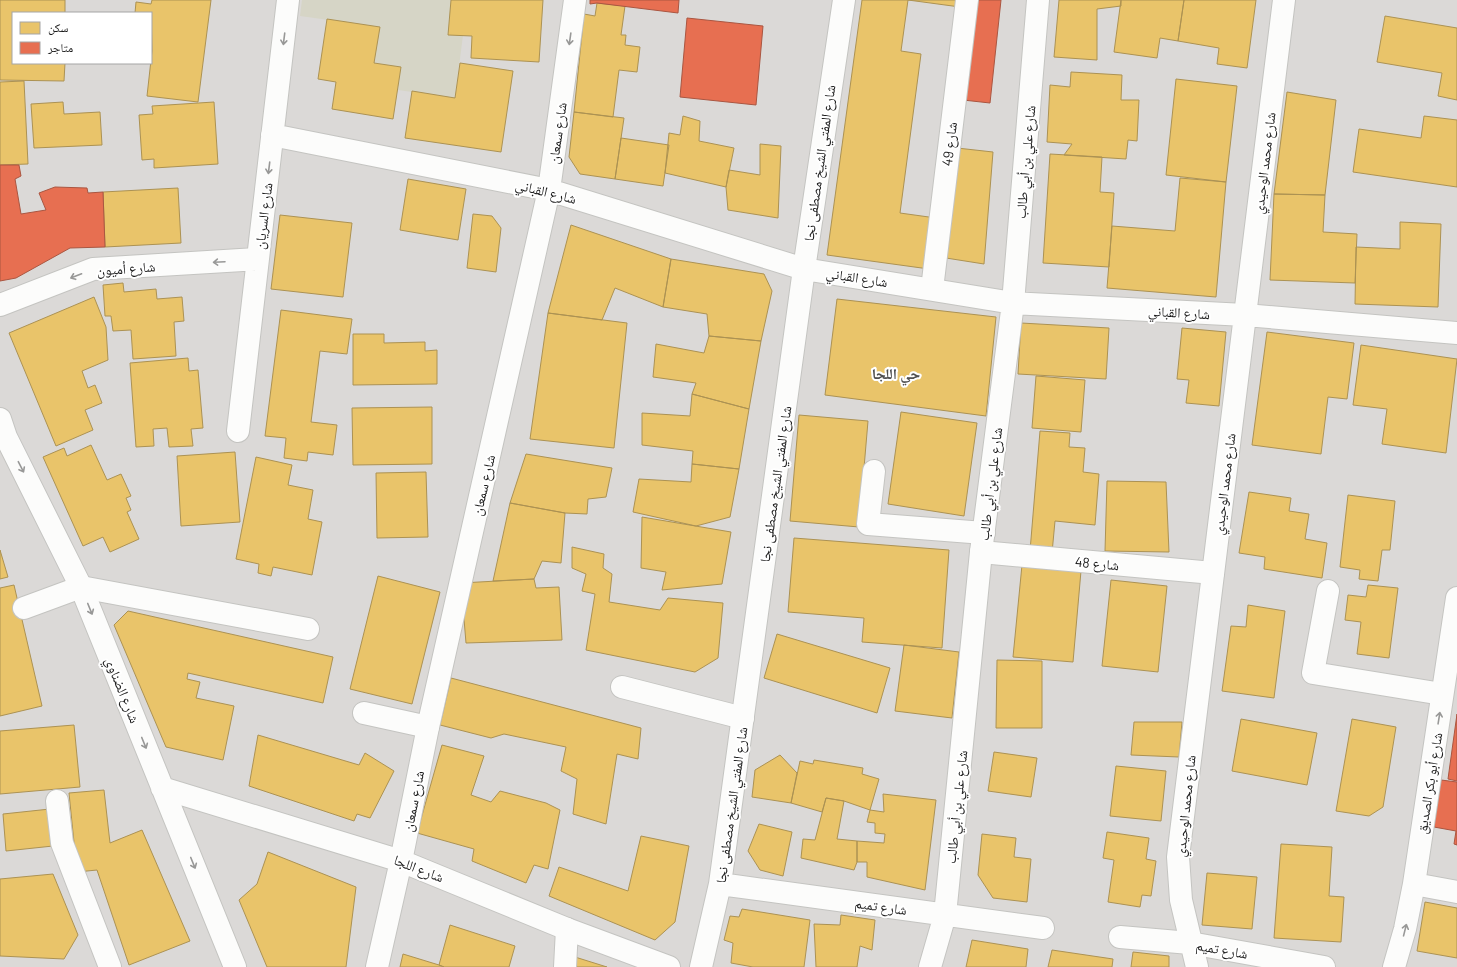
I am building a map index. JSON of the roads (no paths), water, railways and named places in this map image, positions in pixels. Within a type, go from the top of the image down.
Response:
[{"type":"street","name":"شارع السريان","points":[[238,431],[288,0]]},
{"type":"street","name":"شارع سمعان","points":[[377,967],[401,861],[428,727],[549,190],[575,0]]},
{"type":"street","name":"شارع المفتي الشيخ مصطفى نجا","points":[[701,967],[720,884],[804,269],[844,0]]},
{"type":"street","name":"شارع 49","points":[[932,289],[967,0]]},
{"type":"street","name":"شارع علي بن أبي طالب","points":[[930,967],[945,915],[983,543],[1013,303],[1038,0]]},
{"type":"street","name":"شارع محمد الوحيدي","points":[[1197,967],[1190,943],[1181,900],[1178,857],[1284,0]]},
{"type":"street","name":"شارع القباني","points":[[272,135],[549,190],[804,269],[1013,303],[1245,315],[1457,333]]},
{"type":"street","name":"شارع أميون","points":[[0,305],[93,269],[258,259]]},
{"type":"street","name":"شارع الضناوي","points":[[2,431],[81,587],[235,967]]},
{"type":"street","name":"شارع 48","points":[[874,471],[868,524],[983,543],[1213,573]]},
{"type":"street","points":[[24,608],[81,587],[308,629]]},
{"type":"street","points":[[1328,592],[1313,673],[1442,694]]},
{"type":"street","name":"شارع أبو بكر الصديق","points":[[1394,967],[1405,929],[1414,884],[1457,598]]},
{"type":"street","points":[[622,687],[743,718]]},
{"type":"street","points":[[364,713],[428,727]]},
{"type":"street","name":"شارع اللجا","points":[[162,788],[401,861],[567,928],[669,967]]},
{"type":"street","points":[[57,801],[62,843],[110,967]]},
{"type":"street","name":"شارع تميم","points":[[720,884],[1043,928]]},
{"type":"street","points":[[1414,884],[1457,892]]},
{"type":"street","points":[[565,967],[567,928]]},
{"type":"street","name":"شارع تميم","points":[[1120,936],[1190,943],[1324,967]]},
{"type":"district","name":"حي اللجا","points":[[896,373]]}]
